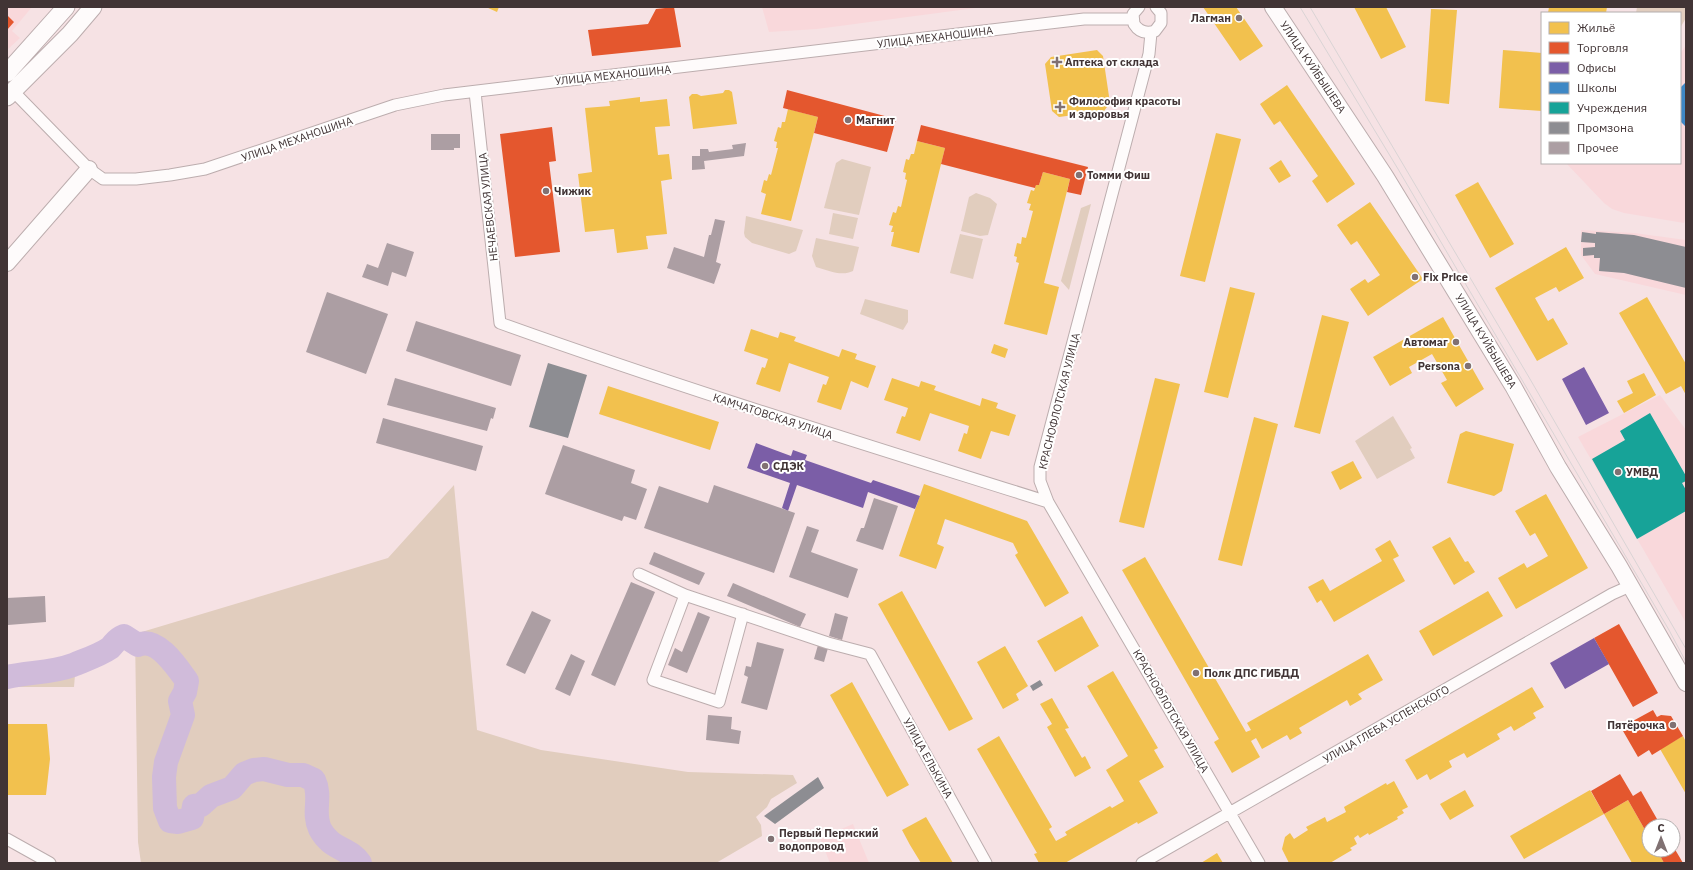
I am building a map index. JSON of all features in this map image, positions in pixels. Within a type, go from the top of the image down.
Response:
[{"type":"main road","points":[[7,73],[66,7]]},
{"type":"main road","points":[[10,94],[70,34],[93,7]]},
{"type":"main road","name":"УЛИЦА КУЙБЫШЕВА","points":[[1273,7],[1385,176],[1513,386],[1558,467],[1630,586],[1686,683]]},
{"type":"main road","points":[[7,263],[89,169]]},
{"type":"street","points":[[1139,7],[1133,14],[1134,24],[1141,32],[1150,33],[1155,31],[1161,23],[1162,18],[1158,8]]},
{"type":"street","name":"УЛИЦА МЕХАНОШИНА","points":[[89,169],[103,179],[136,179],[205,169],[395,105],[444,95],[1084,19],[1133,19]]},
{"type":"street","name":"КРАСНОФЛОТСКАЯ УЛИЦА","points":[[1150,33],[1149,54],[1040,467],[1040,481],[1048,502],[1259,863]]},
{"type":"street","name":"НЕЧАЕВСКАЯ УЛИЦА","points":[[475,92],[500,323]]},
{"type":"street","points":[[10,94],[89,169]]},
{"type":"street","name":"КАМЧАТОВСКАЯ УЛИЦА","points":[[500,323],[600,359],[738,405],[1048,502]]},
{"type":"street","points":[[639,574],[684,595],[743,614],[719,702],[653,680],[684,595]]},
{"type":"street","name":"УЛИЦА ГЛЕБА УСПЕНСКОГО","points":[[1142,863],[1612,594],[1630,586]]},
{"type":"street","name":"УЛИЦА ЕЛЬКИНА","points":[[743,614],[828,643],[870,654],[986,863]]},
{"type":"street","points":[[7,839],[50,863]]},
{"type":"shaded area","points":[[7,7],[32,7],[12,31],[20,38],[7,50]]},
{"type":"shaded area","points":[[762,7],[983,7],[817,29],[769,32]]},
{"type":"shaded area","points":[[1637,7],[1686,7],[1686,18],[1681,26],[1681,12],[1636,12]]},
{"type":"shaded area","points":[[1686,45],[1686,216],[1684,223],[1624,213],[1612,209],[1604,203],[1567,164],[1681,164],[1681,52]]},
{"type":"shaded area","points":[[842,159],[871,167],[859,215],[824,208],[836,163]]},
{"type":"shaded area","points":[[976,193],[990,198],[997,204],[988,235],[980,236],[961,231],[969,197]]},
{"type":"shaded area","points":[[1091,204],[1069,290],[1061,281],[1081,208]]},
{"type":"shaded area","points":[[833,213],[858,218],[853,239],[829,234]]},
{"type":"shaded area","points":[[746,216],[803,230],[796,251],[789,254],[752,243],[745,237],[744,233]]},
{"type":"shaded area","points":[[1581,230],[1634,233],[1686,240],[1686,295],[1595,274],[1581,255]]},
{"type":"shaded area","points":[[960,234],[983,239],[973,279],[950,273]]},
{"type":"shaded area","points":[[816,238],[859,247],[853,271],[848,273],[839,273],[816,267],[812,256]]},
{"type":"shaded area","points":[[865,299],[908,310],[908,322],[903,330],[860,314]]},
{"type":"shaded area","points":[[1660,395],[1686,430],[1686,623],[1578,437]]},
{"type":"shaded area","points":[[1393,416],[1412,448],[1410,449],[1415,458],[1377,479],[1355,441]]},
{"type":"shaded area","points":[[454,485],[477,730],[541,750],[688,772],[793,775],[797,783],[771,799],[767,807],[756,817],[761,825],[762,836],[716,863],[141,863],[138,842],[135,634],[388,558]]},
{"type":"shaded area","points":[[67,658],[75,675],[74,687],[7,687],[7,665]]},
{"type":"shaded area","points":[[853,824],[869,863],[830,863],[820,838]]},
{"type":"building: Жильё","points":[[486,7],[499,7],[497,12]]},
{"type":"building: Жильё","points":[[1203,7],[1236,7],[1263,46],[1240,61]]},
{"type":"building: Жильё","points":[[1354,7],[1386,7],[1406,47],[1381,59]]},
{"type":"building: Жильё","points":[[1549,7],[1607,7],[1606,12],[1548,12]]},
{"type":"building: Жильё","points":[[1431,9],[1457,10],[1449,104],[1425,101]]},
{"type":"building: Жильё","points":[[1097,50],[1103,56],[1110,103],[1104,111],[1059,117],[1052,111],[1045,64],[1051,57]]},
{"type":"building: Жильё","points":[[1503,50],[1541,53],[1541,111],[1499,108]]},
{"type":"building: Жильё","points":[[1287,85],[1355,184],[1327,203],[1312,181],[1318,176],[1280,121],[1274,125],[1260,104]]},
{"type":"building: Жильё","points":[[725,90],[732,92],[737,124],[693,129],[689,97],[692,94],[701,96],[723,93]]},
{"type":"building: Жильё","points":[[640,97],[640,102],[667,99],[670,126],[655,127],[658,155],[669,154],[672,179],[661,181],[667,234],[646,236],[648,249],[617,253],[614,229],[585,232],[578,174],[592,172],[585,108],[610,106],[609,101]]},
{"type":"building: Жильё","points":[[788,109],[818,117],[791,221],[761,214],[766,194],[761,192],[764,180],[767,181],[769,174],[771,175],[778,148],[776,148],[777,142],[774,141],[778,127],[781,128],[782,122],[785,122]]},
{"type":"building: Жильё","points":[[1216,133],[1241,139],[1205,282],[1180,276]]},
{"type":"building: Жильё","points":[[917,141],[945,148],[919,253],[891,246],[894,232],[891,232],[893,226],[889,225],[893,212],[896,213],[898,206],[901,207],[907,180],[905,179],[906,173],[903,172],[906,159],[909,160],[911,154],[914,154]]},
{"type":"building: Жильё","points":[[1281,160],[1291,176],[1279,183],[1269,168]]},
{"type":"building: Жильё","points":[[1043,172],[1070,179],[1044,283],[1059,287],[1047,335],[1004,324],[1019,263],[1016,262],[1017,257],[1014,256],[1017,243],[1021,244],[1022,237],[1026,238],[1033,211],[1029,210],[1031,204],[1027,203],[1031,190],[1034,191],[1036,185],[1039,185]]},
{"type":"building: Жильё","points":[[1478,182],[1514,244],[1490,258],[1455,195]]},
{"type":"building: Жильё","points":[[1370,202],[1423,279],[1368,316],[1350,289],[1365,279],[1368,283],[1380,275],[1357,241],[1351,245],[1337,225]]},
{"type":"building: Жильё","points":[[1566,247],[1584,278],[1559,292],[1556,287],[1535,298],[1548,321],[1553,318],[1568,344],[1537,361],[1495,288]]},
{"type":"building: Жильё","points":[[1230,287],[1255,293],[1228,398],[1204,392]]},
{"type":"building: Жильё","points":[[1647,297],[1686,364],[1686,395],[1681,386],[1666,394],[1619,313]]},
{"type":"building: Жильё","points":[[1322,315],[1349,322],[1320,434],[1294,427]]},
{"type":"building: Жильё","points":[[1443,317],[1484,389],[1456,407],[1441,383],[1447,380],[1432,354],[1409,367],[1412,373],[1390,386],[1373,357]]},
{"type":"building: Жильё","points":[[751,329],[778,338],[780,332],[796,337],[794,341],[839,357],[842,349],[857,354],[855,359],[876,366],[868,388],[851,381],[841,410],[817,402],[823,384],[826,385],[829,377],[789,363],[780,392],[756,384],[762,367],[765,368],[768,359],[744,351]]},
{"type":"building: Жильё","points":[[994,344],[1008,349],[1005,358],[991,353]]},
{"type":"building: Жильё","points":[[1644,373],[1656,395],[1624,413],[1617,401],[1633,393],[1627,381]]},
{"type":"building: Жильё","points":[[892,378],[919,387],[921,381],[936,386],[934,390],[980,406],[982,398],[998,403],[996,408],[1016,415],[1009,436],[991,431],[981,459],[958,451],[964,433],[967,434],[969,426],[930,413],[920,441],[896,433],[902,416],[905,417],[908,408],[884,400]]},
{"type":"building: Жильё","points":[[1155,378],[1180,384],[1144,528],[1119,522]]},
{"type":"building: Жильё","points":[[608,386],[719,422],[710,450],[599,414]]},
{"type":"building: Жильё","points":[[1254,417],[1278,424],[1242,566],[1218,560]]},
{"type":"building: Жильё","points":[[1466,431],[1514,444],[1502,491],[1494,496],[1447,483],[1460,434]]},
{"type":"building: Жильё","points":[[1353,461],[1362,478],[1340,490],[1331,472]]},
{"type":"building: Жильё","points":[[924,484],[1027,521],[1069,593],[1045,607],[1015,555],[1018,553],[1013,543],[945,519],[937,544],[944,547],[936,569],[899,556]]},
{"type":"building: Жильё","points":[[1546,494],[1588,568],[1516,609],[1498,578],[1524,563],[1527,568],[1548,556],[1535,533],[1530,536],[1515,511]]},
{"type":"building: Жильё","points":[[1450,537],[1465,562],[1468,561],[1475,572],[1454,585],[1432,547]]},
{"type":"building: Жильё","points":[[1390,540],[1399,556],[1393,559],[1405,581],[1334,622],[1321,600],[1317,603],[1308,587],[1323,579],[1330,591],[1382,561],[1375,549]]},
{"type":"building: Жильё","points":[[1145,557],[1246,732],[1251,730],[1247,723],[1368,654],[1383,680],[1358,694],[1362,699],[1350,706],[1347,700],[1299,728],[1302,733],[1290,740],[1287,735],[1262,749],[1256,738],[1251,741],[1260,757],[1232,773],[1214,742],[1219,739],[1122,570]]},
{"type":"building: Жильё","points":[[902,591],[973,719],[949,731],[878,604]]},
{"type":"building: Жильё","points":[[1488,591],[1503,616],[1433,656],[1419,631]]},
{"type":"building: Жильё","points":[[1082,616],[1099,646],[1055,672],[1037,641]]},
{"type":"building: Жильё","points":[[1005,646],[1028,686],[1016,694],[1019,700],[1003,709],[977,662]]},
{"type":"building: Жильё","points":[[1113,671],[1158,748],[1154,750],[1164,767],[1139,781],[1158,813],[1138,824],[1137,822],[1065,863],[1039,863],[1034,854],[1037,853],[977,749],[999,736],[1052,827],[1049,829],[1056,841],[1067,835],[1065,832],[1110,806],[1112,808],[1124,801],[1106,770],[1128,756],[1087,686]]},
{"type":"building: Жильё","points":[[852,682],[909,785],[887,797],[830,695]]},
{"type":"building: Жильё","points":[[1532,687],[1544,707],[1533,713],[1536,718],[1514,731],[1511,726],[1497,734],[1500,739],[1467,758],[1464,753],[1449,761],[1452,767],[1430,780],[1427,774],[1417,780],[1405,760]]},
{"type":"building: Жильё","points":[[1052,698],[1069,728],[1065,729],[1082,758],[1085,756],[1091,768],[1075,777],[1047,727],[1052,724],[1040,704]]},
{"type":"building: Жильё","points":[[7,724],[47,724],[50,759],[46,795],[7,795]]},
{"type":"building: Жильё","points":[[1683,736],[1686,742],[1686,794],[1660,749]]},
{"type":"building: Жильё","points":[[1394,781],[1408,807],[1402,810],[1404,813],[1397,817],[1398,819],[1369,835],[1368,833],[1360,838],[1358,835],[1354,838],[1357,844],[1350,848],[1352,850],[1330,863],[1289,863],[1282,849],[1285,837],[1290,833],[1294,839],[1308,830],[1306,827],[1325,817],[1327,822],[1346,812],[1344,807],[1386,783],[1387,785]]},
{"type":"building: Жильё","points":[[1465,790],[1474,806],[1450,820],[1440,804]]},
{"type":"building: Жильё","points":[[1590,790],[1604,814],[1524,859],[1510,836]]},
{"type":"building: Жильё","points":[[1628,800],[1641,823],[1641,858],[1661,858],[1664,863],[1632,863],[1604,814]]},
{"type":"building: Жильё","points":[[926,817],[953,863],[921,863],[910,845],[902,830]]},
{"type":"building: Жильё","points":[[1217,853],[1223,863],[1201,863]]},
{"type":"building: Торговля","points":[[674,7],[681,47],[592,56],[588,30],[648,24],[656,9]]},
{"type":"building: Торговля","points":[[7,15],[14,22],[7,30]]},
{"type":"building: Торговля","points":[[787,90],[896,119],[887,152],[814,133],[818,117],[783,108]]},
{"type":"building: Торговля","points":[[921,125],[1088,167],[1081,195],[1067,192],[1070,179],[1043,172],[1039,185],[1036,185],[1035,188],[941,164],[945,148],[917,141]]},
{"type":"building: Торговля","points":[[552,127],[556,161],[549,162],[560,252],[515,257],[500,134]]},
{"type":"building: Торговля","points":[[1619,624],[1658,693],[1633,707],[1594,638]]},
{"type":"building: Торговля","points":[[1653,710],[1657,717],[1661,715],[1671,716],[1683,736],[1652,755],[1649,750],[1638,757],[1623,731],[1633,725],[1631,722]]},
{"type":"building: Торговля","points":[[1620,774],[1633,796],[1641,791],[1656,818],[1641,818],[1641,823],[1628,800],[1604,814],[1591,791]]},
{"type":"building: Торговля","points":[[1661,858],[1680,858],[1683,863],[1664,863]]},
{"type":"building: Офисы","points":[[1584,367],[1609,413],[1586,425],[1562,379]]},
{"type":"building: Офисы","points":[[756,443],[791,456],[793,450],[807,455],[805,460],[871,483],[873,480],[920,496],[915,509],[868,492],[863,508],[797,485],[788,511],[782,508],[790,483],[747,468]]},
{"type":"building: Офисы","points":[[1594,638],[1609,664],[1565,689],[1550,663]]},
{"type":"building: Школы","points":[[1686,82],[1686,127],[1681,122],[1681,87]]},
{"type":"building: Учреждения","name":"УМВД","points":[[1650,413],[1686,476],[1686,481],[1682,483],[1686,490],[1686,511],[1637,539],[1592,459],[1625,440],[1620,431]]},
{"type":"building: Промзона","points":[[1582,232],[1634,235],[1686,247],[1686,288],[1624,273],[1599,271],[1600,258],[1594,258],[1594,255],[1583,256],[1583,248],[1595,247],[1595,243],[1581,242]]},
{"type":"building: Промзона","points":[[548,363],[587,375],[568,438],[529,427]]},
{"type":"building: Промзона","points":[[1040,680],[1043,685],[1033,691],[1030,686]]},
{"type":"building: Промзона","points":[[818,777],[824,788],[775,824],[764,816]]},
{"type":"building: Прочее","points":[[431,134],[460,134],[460,148],[454,148],[454,150],[431,150]]},
{"type":"building: Прочее","points":[[746,143],[744,156],[704,161],[705,169],[692,170],[692,156],[700,156],[700,149],[708,149],[709,152],[733,149],[732,145]]},
{"type":"building: Прочее","points":[[715,219],[725,221],[716,262],[721,264],[714,284],[667,268],[674,247],[704,257],[709,235],[711,235]]},
{"type":"building: Прочее","points":[[387,243],[414,252],[406,277],[392,272],[388,286],[362,277],[367,264],[378,268]]},
{"type":"building: Прочее","points":[[327,292],[388,314],[366,374],[306,352]]},
{"type":"building: Прочее","points":[[416,321],[521,355],[511,386],[406,351]]},
{"type":"building: Прочее","points":[[395,378],[496,408],[493,419],[491,418],[487,431],[387,405]]},
{"type":"building: Прочее","points":[[383,418],[483,446],[476,471],[376,443]]},
{"type":"building: Прочее","points":[[563,445],[635,470],[631,483],[647,489],[636,520],[624,516],[622,521],[545,494]]},
{"type":"building: Прочее","points":[[714,485],[795,513],[774,573],[644,528],[659,486],[708,503]]},
{"type":"building: Прочее","points":[[874,498],[898,506],[883,550],[856,541],[861,528],[864,528]]},
{"type":"building: Прочее","points":[[807,526],[819,530],[811,552],[858,569],[848,598],[789,577]]},
{"type":"building: Прочее","points":[[654,552],[705,573],[699,585],[649,564]]},
{"type":"building: Прочее","points":[[631,582],[655,592],[615,686],[591,675]]},
{"type":"building: Прочее","points":[[733,583],[806,614],[800,627],[727,596]]},
{"type":"building: Прочее","points":[[45,596],[46,622],[8,625],[7,598]]},
{"type":"building: Прочее","points":[[532,611],[551,620],[525,674],[506,665]]},
{"type":"building: Прочее","points":[[698,612],[710,617],[687,673],[668,665],[675,648],[682,652]]},
{"type":"building: Прочее","points":[[835,613],[848,617],[842,640],[829,636]]},
{"type":"building: Прочее","points":[[757,642],[784,649],[767,710],[741,703],[748,677],[744,675],[746,666],[751,667]]},
{"type":"building: Прочее","points":[[818,645],[828,648],[824,662],[814,659]]},
{"type":"building: Прочее","points":[[571,654],[585,661],[570,696],[555,689]]},
{"type":"building: Прочее","points":[[708,715],[732,717],[731,729],[741,731],[739,744],[706,740]]},
{"type":"waterway","points":[[7,677],[65,668],[106,651],[117,640],[124,636],[138,645],[145,643],[152,645],[166,654],[187,681],[185,692],[180,701],[183,715],[166,762],[164,777],[165,808],[170,821],[178,822],[192,818],[194,806],[201,805],[211,796],[232,788],[244,774],[254,770],[264,769],[288,775],[303,775],[314,780],[317,792],[318,823],[324,836],[329,841],[351,854],[360,863]]},
{"type":"tram line","points":[[1300,7],[1398,169],[1669,630],[1686,662]]},
{"type":"tram line","points":[[1310,7],[1530,379],[1686,649]]},
{"type":"place","name":"Лагман","points":[[1239,18]]},
{"type":"place","name":"Аптека от склада","points":[[1057,62]]},
{"type":"place","name":"Философия красоты и здоровья","points":[[1060,107]]},
{"type":"place","name":"Магнит","points":[[848,120]]},
{"type":"place","name":"Томми Фиш","points":[[1079,175]]},
{"type":"place","name":"Чижик","points":[[546,191]]},
{"type":"place","name":"Fix Price","points":[[1415,277]]},
{"type":"place","name":"Автомаг","points":[[1456,342]]},
{"type":"place","name":"Persona","points":[[1468,366]]},
{"type":"place","name":"СДЭК","points":[[765,466]]},
{"type":"place","name":"УМВД","points":[[1618,472]]},
{"type":"place","name":"Полк ДПС ГИБДД","points":[[1196,673]]},
{"type":"place","name":"Пятёрочка","points":[[1673,725]]},
{"type":"place","name":"Первый Пермский водопровод","points":[[771,839]]}]
